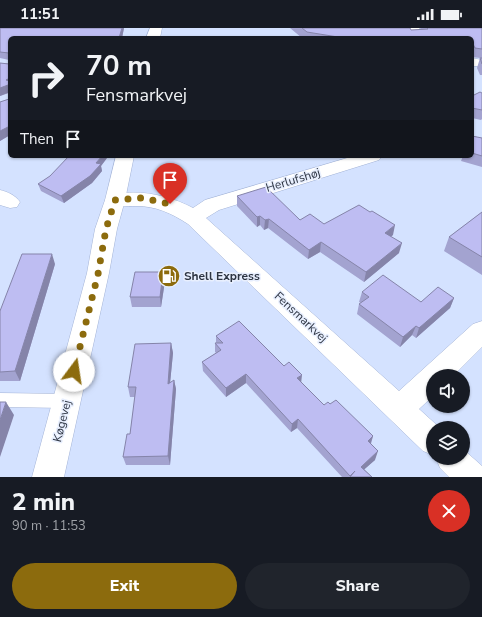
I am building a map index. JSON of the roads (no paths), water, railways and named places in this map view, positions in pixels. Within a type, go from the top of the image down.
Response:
[{"type":"street","name":"Køgevej","points":[[48,477],[98,274],[106,229],[115,200],[125,158]]},
{"type":"street","name":"Herlufshøj","points":[[192,217],[212,205],[367,158]]},
{"type":"street","name":"Fensmarkvej","points":[[115,200],[142,198],[170,204],[192,217],[426,435]]},
{"type":"street","points":[[442,369],[482,331]]},
{"type":"street","points":[[399,410],[426,385]]},
{"type":"street","points":[[458,465],[471,477]]},
{"type":"lane","points":[[0,400],[67,401]]},
{"type":"place","name":"Shell Express","points":[[169,276]]}]
